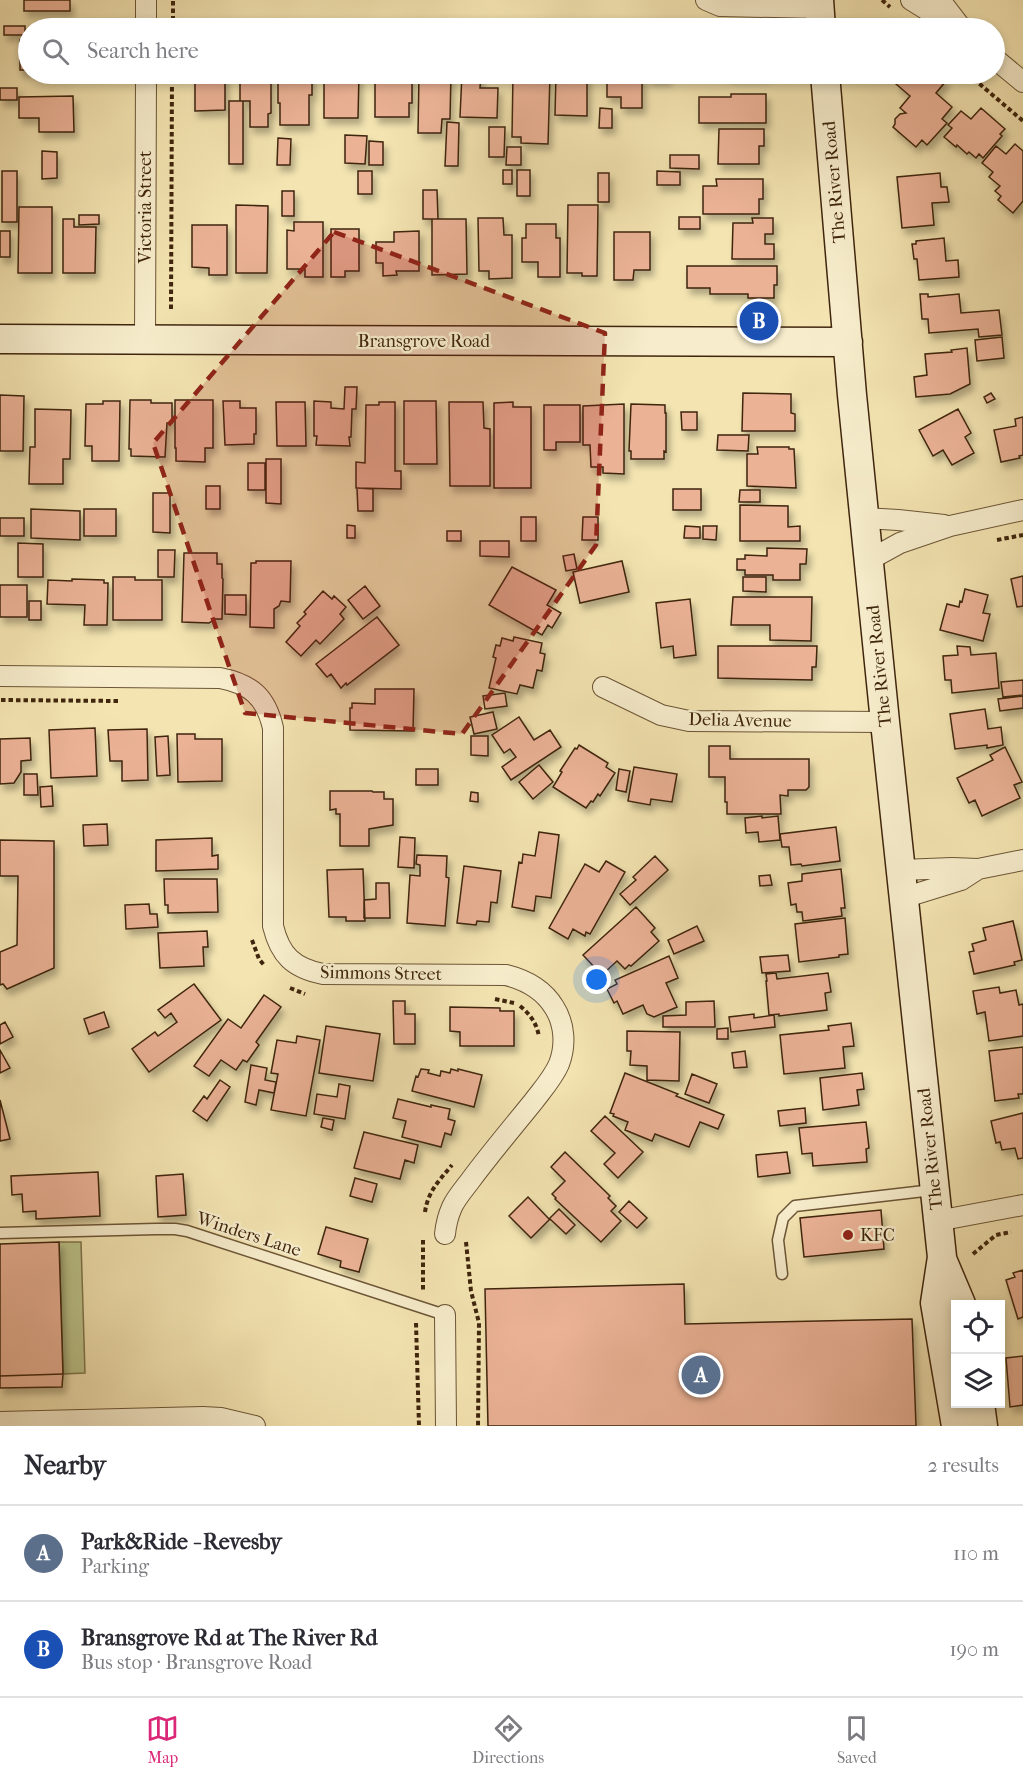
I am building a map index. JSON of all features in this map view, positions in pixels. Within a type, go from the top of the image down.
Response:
[{"type":"main road","name":"The River Road","points":[[826,84],[869,560],[937,1221],[942,1257],[959,1300]]},
{"type":"main road","name":"Bransgrove Road","points":[[0,339],[848,342]]},
{"type":"main road","name":"The River Road","points":[[942,1257],[935,1303],[956,1426]]},
{"type":"main road","points":[[981,1408],[983,1426]]},
{"type":"street","points":[[146,0],[146,18]]},
{"type":"street","points":[[706,0],[720,6],[820,12]]},
{"type":"street","points":[[911,0],[940,18]]},
{"type":"street","points":[[940,0],[954,18]]},
{"type":"street","points":[[1005,67],[1023,82]]},
{"type":"street","name":"Victoria Street","points":[[145,340],[146,84]]},
{"type":"street","points":[[869,560],[900,543],[950,526],[1023,510]]},
{"type":"street","points":[[865,518],[950,526]]},
{"type":"street","name":"Simmons Street","points":[[0,676],[220,678],[234,681],[252,690],[266,708],[273,728],[273,926],[279,945],[291,961],[300,968],[323,974],[506,975],[528,982],[547,997],[558,1014],[563,1032],[562,1053],[558,1065],[546,1086],[452,1205],[447,1218],[445,1234]]},
{"type":"street","name":"Delia Avenue","points":[[603,687],[661,715],[682,720],[885,722]]},
{"type":"street","points":[[900,870],[978,869],[1023,860]]},
{"type":"street","points":[[903,898],[961,880],[978,869]]},
{"type":"street","points":[[937,1221],[1023,1205]]},
{"type":"street","points":[[445,1315],[446,1426]]},
{"type":"street","points":[[0,1422],[221,1422],[255,1426]]},
{"type":"lane","points":[[782,1274],[778,1240],[783,1218],[795,1206],[934,1190]]},
{"type":"lane","name":"Winders Lane","points":[[0,1233],[166,1229],[187,1231],[445,1315]]},
{"type":"path","points":[[173,0],[173,18]]},
{"type":"path","points":[[171,309],[172,84]]},
{"type":"path","points":[[980,84],[1023,121]]},
{"type":"path","points":[[973,1254],[996,1235],[1014,1231]]},
{"type":"path","points":[[445,1234],[465,1232],[471,1291],[478,1323],[478,1426]]},
{"type":"highlighted area","points":[[334,232],[605,333],[596,545],[462,734],[245,713],[153,443]]},
{"type":"green space","points":[[59,1242],[81,1242],[85,1373],[63,1374]]},
{"type":"building","points":[[24,0],[70,0],[70,11],[24,11]]},
{"type":"building","points":[[4,26],[18,26],[18,35],[4,35]]},
{"type":"building","points":[[195,84],[225,84],[225,110],[195,111]]},
{"type":"building","points":[[240,84],[271,84],[271,113],[268,114],[268,127],[250,127],[250,101],[240,101]]},
{"type":"building","points":[[278,84],[312,84],[312,95],[309,95],[309,125],[280,125],[280,103],[278,103]]},
{"type":"building","points":[[324,84],[359,84],[358,118],[324,118]]},
{"type":"building","points":[[375,84],[412,84],[409,117],[375,117]]},
{"type":"building","points":[[419,84],[451,84],[450,119],[442,119],[441,133],[418,133]]},
{"type":"building","points":[[462,84],[480,84],[480,88],[498,88],[497,118],[460,117]]},
{"type":"building","points":[[513,84],[550,84],[548,144],[521,143],[521,137],[512,137]]},
{"type":"building","points":[[556,84],[587,84],[587,116],[555,115]]},
{"type":"building","points":[[607,84],[642,84],[642,108],[621,108],[621,97],[607,97]]},
{"type":"building","points":[[896,84],[944,84],[936,93],[952,107],[942,119],[947,123],[927,145],[922,140],[916,147],[893,127],[895,119],[900,114],[906,113],[900,108],[910,96]]},
{"type":"building","points":[[0,88],[17,88],[17,100],[0,100]]},
{"type":"building","points":[[731,94],[766,94],[766,123],[699,123],[699,97],[731,97]]},
{"type":"building","points":[[73,96],[74,132],[39,132],[39,118],[19,118],[19,97]]},
{"type":"building","points":[[229,101],[243,101],[243,164],[229,164]]},
{"type":"building","points":[[600,108],[612,109],[612,128],[599,128]]},
{"type":"building","points":[[981,108],[1005,129],[1000,134],[1002,136],[983,158],[979,154],[976,158],[944,137],[952,128],[948,125],[961,111],[971,119]]},
{"type":"building","points":[[447,122],[459,123],[458,166],[445,166]]},
{"type":"building","points":[[489,127],[505,127],[504,157],[489,157]]},
{"type":"building","points":[[719,129],[764,129],[764,146],[759,146],[759,164],[718,164]]},
{"type":"building","points":[[345,135],[367,136],[365,164],[345,163]]},
{"type":"building","points":[[278,138],[291,139],[290,165],[277,165]]},
{"type":"building","points":[[369,141],[383,142],[383,165],[369,165]]},
{"type":"building","points":[[1015,144],[1023,151],[1023,201],[1013,213],[998,200],[1001,196],[995,191],[1000,186],[989,177],[993,172],[982,163],[996,146],[1006,154]]},
{"type":"building","points":[[507,147],[521,147],[521,165],[506,165]]},
{"type":"building","points":[[42,151],[57,152],[57,178],[42,179]]},
{"type":"building","points":[[670,155],[699,155],[699,169],[670,168]]},
{"type":"building","points":[[503,170],[512,170],[512,184],[503,184]]},
{"type":"building","points":[[517,170],[530,170],[530,196],[517,196]]},
{"type":"building","points":[[2,171],[17,171],[17,222],[2,222]]},
{"type":"building","points":[[358,171],[372,171],[372,194],[358,194]]},
{"type":"building","points":[[657,171],[680,172],[680,185],[657,185]]},
{"type":"building","points":[[598,173],[609,173],[609,202],[598,202]]},
{"type":"building","points":[[940,173],[941,187],[947,187],[949,202],[932,203],[934,225],[902,228],[897,177]]},
{"type":"building","points":[[716,179],[763,179],[763,199],[759,199],[759,214],[703,214],[703,186],[717,186]]},
{"type":"building","points":[[423,190],[437,190],[438,219],[423,219]]},
{"type":"building","points":[[282,191],[294,191],[294,216],[282,216]]},
{"type":"building","points":[[236,205],[268,206],[267,273],[236,273]]},
{"type":"building","points":[[568,205],[598,205],[597,276],[567,273]]},
{"type":"building","points":[[19,207],[52,207],[52,273],[18,273]]},
{"type":"building","points":[[79,215],[99,215],[99,224],[79,225]]},
{"type":"building","points":[[679,217],[700,217],[700,229],[679,229]]},
{"type":"building","points":[[478,218],[503,218],[504,235],[512,235],[512,278],[489,279],[489,271],[479,271]]},
{"type":"building","points":[[752,218],[773,218],[773,234],[765,234],[765,244],[774,244],[774,259],[732,259],[733,223],[753,223]]},
{"type":"building","points":[[63,219],[74,219],[74,227],[96,227],[95,273],[63,273]]},
{"type":"building","points":[[432,219],[466,219],[467,274],[432,275]]},
{"type":"building","points":[[294,222],[323,222],[323,277],[305,277],[305,269],[287,269],[287,230],[294,231]]},
{"type":"building","points":[[526,224],[556,224],[556,238],[560,238],[560,277],[538,277],[538,262],[522,262],[522,238],[526,238]]},
{"type":"building","points":[[192,225],[227,225],[227,275],[209,275],[209,268],[192,267]]},
{"type":"building","points":[[331,229],[359,229],[359,271],[345,271],[345,277],[331,277]]},
{"type":"building","points":[[0,231],[10,231],[10,257],[0,257]]},
{"type":"building","points":[[419,231],[419,271],[396,271],[397,275],[383,276],[383,263],[376,263],[376,242],[394,242],[394,232]]},
{"type":"building","points":[[614,232],[650,232],[650,270],[634,270],[633,280],[614,280]]},
{"type":"building","points":[[944,238],[946,261],[958,260],[959,277],[919,280],[917,259],[914,259],[912,244],[916,244],[916,241]]},
{"type":"building","points":[[687,266],[777,266],[774,298],[748,298],[748,294],[710,294],[710,288],[687,288]]},
{"type":"building","points":[[920,294],[928,294],[928,297],[959,294],[961,313],[999,310],[1002,335],[979,337],[978,329],[929,333],[928,319],[922,319]]},
{"type":"building","points":[[1002,337],[1004,358],[977,361],[975,340]]},
{"type":"building","points":[[967,348],[970,384],[950,394],[916,397],[914,377],[927,375],[925,354],[952,352],[951,350]]},
{"type":"building","points":[[345,387],[357,387],[356,409],[352,409],[350,446],[316,445],[314,401],[331,402],[331,408],[344,409]]},
{"type":"building","points":[[743,393],[791,394],[791,413],[795,414],[795,431],[742,431]]},
{"type":"building","points":[[991,393],[995,399],[987,403],[984,397]]},
{"type":"building","points":[[0,395],[24,396],[23,451],[0,451]]},
{"type":"building","points":[[130,400],[172,403],[172,423],[167,423],[165,457],[131,456],[131,449],[129,449]]},
{"type":"building","points":[[175,400],[213,400],[213,448],[205,448],[205,462],[176,461]]},
{"type":"building","points":[[103,401],[120,401],[119,461],[92,461],[92,446],[85,446],[86,404],[103,404]]},
{"type":"building","points":[[223,401],[240,401],[240,408],[256,408],[254,444],[225,445]]},
{"type":"building","points":[[404,401],[436,401],[437,464],[404,464]]},
{"type":"building","points":[[276,402],[305,402],[306,446],[277,446]]},
{"type":"building","points":[[379,402],[395,402],[395,471],[401,471],[401,489],[356,488],[356,462],[365,463],[366,405],[379,405]]},
{"type":"building","points":[[449,402],[483,402],[484,428],[490,429],[490,486],[450,486]]},
{"type":"building","points":[[513,402],[513,407],[531,407],[531,488],[494,488],[494,403]]},
{"type":"building","points":[[624,404],[624,474],[603,473],[603,467],[591,467],[590,445],[583,445],[583,406]]},
{"type":"building","points":[[631,404],[665,405],[666,452],[664,451],[664,459],[631,459],[631,451],[629,451]]},
{"type":"building","points":[[544,405],[580,405],[580,442],[556,442],[556,450],[544,450]]},
{"type":"building","points":[[35,409],[71,410],[70,459],[63,459],[63,484],[29,484],[30,447],[35,447]]},
{"type":"building","points":[[958,409],[971,433],[965,437],[974,453],[952,465],[943,450],[933,456],[919,430]]},
{"type":"building","points":[[681,412],[697,412],[697,430],[682,430]]},
{"type":"building","points":[[1023,417],[1023,455],[1019,456],[1020,458],[1001,462],[994,430],[1016,426],[1015,419]]},
{"type":"building","points":[[718,435],[749,435],[748,451],[717,450]]},
{"type":"building","points":[[757,447],[794,449],[796,488],[747,486],[747,454],[758,454]]},
{"type":"building","points":[[266,459],[281,459],[281,504],[266,503]]},
{"type":"building","points":[[248,463],[265,463],[265,490],[248,490]]},
{"type":"building","points":[[206,486],[220,486],[220,509],[206,509]]},
{"type":"building","points":[[357,488],[373,489],[373,511],[358,511]]},
{"type":"building","points":[[673,489],[701,489],[701,510],[673,510]]},
{"type":"building","points":[[740,490],[760,490],[760,502],[739,502]]},
{"type":"building","points":[[153,493],[170,493],[170,533],[153,532]]},
{"type":"building","points":[[740,505],[788,506],[788,527],[800,526],[800,541],[740,541]]},
{"type":"building","points":[[31,509],[80,511],[80,540],[31,538]]},
{"type":"building","points":[[84,509],[116,509],[116,536],[84,536]]},
{"type":"building","points":[[521,517],[536,517],[536,541],[521,541]]},
{"type":"building","points":[[583,517],[598,517],[598,540],[582,540]]},
{"type":"building","points":[[0,518],[24,518],[24,536],[0,536]]},
{"type":"building","points":[[347,525],[355,526],[355,538],[347,538]]},
{"type":"building","points":[[685,526],[700,527],[700,538],[684,538]]},
{"type":"building","points":[[703,526],[717,526],[716,540],[703,539]]},
{"type":"building","points":[[447,531],[461,531],[461,541],[447,541]]},
{"type":"building","points":[[480,541],[509,541],[509,557],[480,556]]},
{"type":"building","points":[[18,543],[43,544],[43,577],[18,577]]},
{"type":"building","points":[[767,548],[807,549],[806,564],[800,564],[800,580],[773,580],[773,575],[745,575],[745,570],[737,570],[737,559],[745,559],[745,555],[767,556]]},
{"type":"building","points":[[158,550],[175,550],[174,577],[158,577]]},
{"type":"building","points":[[184,553],[217,553],[217,564],[222,564],[222,619],[215,619],[209,623],[182,622]]},
{"type":"building","points":[[574,554],[577,569],[566,571],[563,556]]},
{"type":"building","points":[[256,561],[291,561],[290,602],[281,601],[274,609],[274,628],[250,627],[251,563],[256,563]]},
{"type":"building","points":[[622,561],[629,592],[580,603],[573,572]]},
{"type":"building","points":[[512,567],[556,590],[547,605],[561,613],[552,628],[548,625],[542,635],[489,605]]},
{"type":"building","points":[[1023,576],[1023,606],[1017,607],[1011,579]]},
{"type":"building","points":[[113,577],[162,580],[162,620],[113,620]]},
{"type":"building","points":[[743,577],[766,577],[766,592],[743,591]]},
{"type":"building","points":[[72,579],[104,580],[104,583],[108,583],[107,625],[84,625],[85,605],[47,604],[48,580],[72,581]]},
{"type":"building","points":[[0,585],[27,585],[27,617],[0,617]]},
{"type":"building","points":[[365,586],[380,606],[363,619],[348,600]]},
{"type":"building","points":[[965,589],[988,595],[983,613],[990,614],[983,641],[940,630],[947,604],[959,607]]},
{"type":"building","points":[[323,591],[332,599],[334,596],[346,607],[340,614],[344,619],[320,644],[316,640],[301,656],[286,642],[300,626],[297,623],[306,614],[304,612]]},
{"type":"building","points":[[225,595],[246,595],[246,615],[225,614]]},
{"type":"building","points":[[733,597],[812,597],[811,641],[770,640],[770,625],[731,625]]},
{"type":"building","points":[[690,599],[696,655],[674,658],[673,646],[661,648],[656,603]]},
{"type":"building","points":[[29,601],[41,601],[41,620],[29,620]]},
{"type":"building","points":[[377,617],[399,645],[341,688],[331,674],[327,677],[316,664]]},
{"type":"building","points":[[514,637],[542,643],[540,653],[545,654],[542,671],[537,670],[533,688],[520,685],[517,694],[489,688],[496,658],[493,657],[496,645],[500,646],[502,638],[513,641]]},
{"type":"building","points":[[718,646],[817,646],[816,667],[812,667],[812,680],[718,678]]},
{"type":"building","points":[[957,646],[970,647],[971,655],[996,653],[999,688],[952,693],[951,680],[945,680],[943,656],[958,655]]},
{"type":"building","points":[[1023,680],[1023,695],[1003,697],[1001,682]]},
{"type":"building","points":[[375,689],[414,689],[413,731],[350,730],[352,703],[375,704]]},
{"type":"building","points":[[505,693],[507,706],[485,709],[483,696]]},
{"type":"building","points":[[1023,696],[1023,708],[1000,711],[998,699]]},
{"type":"building","points":[[985,709],[988,729],[1001,727],[1003,745],[955,749],[950,714]]},
{"type":"building","points":[[493,712],[497,729],[474,734],[470,717]]},
{"type":"building","points":[[519,717],[534,740],[550,730],[561,747],[511,780],[502,767],[516,757],[510,749],[504,753],[492,735]]},
{"type":"building","points":[[95,728],[97,776],[51,778],[49,730]]},
{"type":"building","points":[[147,729],[148,780],[122,781],[122,761],[110,761],[108,730]]},
{"type":"building","points":[[177,734],[195,734],[195,739],[222,739],[222,781],[178,782]]},
{"type":"building","points":[[168,736],[170,775],[157,776],[155,737]]},
{"type":"building","points":[[471,736],[488,736],[488,756],[471,755]]},
{"type":"building","points":[[30,738],[31,760],[21,761],[21,772],[14,783],[0,784],[0,739]]},
{"type":"building","points":[[579,745],[608,763],[606,767],[615,773],[600,796],[598,794],[586,808],[553,787],[562,772],[560,771]]},
{"type":"building","points":[[709,746],[730,746],[730,759],[809,759],[809,787],[806,790],[788,790],[788,796],[780,795],[781,814],[727,814],[725,777],[709,777]]},
{"type":"building","points":[[1005,747],[1022,782],[1014,785],[1020,798],[982,816],[975,800],[969,803],[957,778],[993,760],[990,755]]},
{"type":"building","points":[[539,765],[553,782],[533,799],[519,782]]},
{"type":"building","points":[[634,767],[677,774],[672,802],[651,799],[650,805],[628,801]]},
{"type":"building","points":[[416,769],[438,769],[438,785],[416,785]]},
{"type":"building","points":[[619,769],[630,771],[626,792],[616,790]]},
{"type":"building","points":[[24,774],[37,774],[38,795],[24,795]]},
{"type":"building","points":[[52,786],[53,806],[41,807],[40,787]]},
{"type":"building","points":[[330,791],[384,792],[384,799],[393,799],[393,825],[369,829],[369,846],[340,846],[340,814],[336,814],[336,809],[330,810]]},
{"type":"building","points":[[471,792],[478,793],[478,802],[470,801]]},
{"type":"building","points":[[762,816],[762,818],[778,816],[780,840],[759,842],[758,832],[746,833],[745,818]]},
{"type":"building","points":[[107,824],[108,845],[84,846],[83,825]]},
{"type":"building","points":[[836,827],[840,861],[802,866],[801,864],[791,865],[789,847],[782,847],[780,834]]},
{"type":"building","points":[[539,832],[559,835],[551,898],[536,896],[534,911],[512,907],[519,862],[522,863],[523,854],[535,856]]},
{"type":"building","points":[[400,837],[415,838],[414,868],[398,867]]},
{"type":"building","points":[[212,838],[212,856],[218,855],[218,869],[156,871],[156,840]]},
{"type":"building","points":[[0,840],[54,841],[54,968],[7,989],[3,984],[0,985],[0,952],[17,945],[18,876],[0,876]]},
{"type":"building","points":[[417,855],[447,856],[446,877],[449,878],[445,926],[407,923],[410,875],[420,876],[420,865],[416,864]]},
{"type":"building","points":[[655,856],[668,870],[630,905],[620,894],[636,880],[633,877]]},
{"type":"building","points":[[606,861],[625,872],[590,934],[586,932],[585,936],[573,929],[568,939],[549,928],[585,864],[599,872]]},
{"type":"building","points":[[464,866],[501,871],[497,903],[491,902],[489,922],[477,921],[476,925],[457,923]]},
{"type":"building","points":[[363,869],[365,921],[346,921],[346,917],[329,917],[327,870]]},
{"type":"building","points":[[841,869],[845,908],[841,908],[842,916],[803,921],[802,912],[797,912],[796,904],[791,905],[788,883],[802,881],[802,874]]},
{"type":"building","points":[[770,875],[772,885],[760,886],[759,876]]},
{"type":"building","points":[[164,879],[217,879],[218,912],[168,913],[168,905],[165,905]]},
{"type":"building","points":[[376,883],[389,883],[390,918],[364,918],[364,900],[376,899]]},
{"type":"building","points":[[149,904],[150,914],[157,914],[158,927],[126,929],[125,905]]},
{"type":"building","points":[[636,907],[655,928],[651,932],[659,941],[631,966],[625,969],[617,961],[603,974],[583,955]]},
{"type":"building","points":[[845,918],[848,954],[799,962],[795,924]]},
{"type":"building","points":[[1013,921],[1022,960],[1014,962],[1015,965],[974,974],[969,952],[974,951],[972,944],[986,940],[983,928]]},
{"type":"building","points":[[697,926],[704,941],[674,954],[668,940]]},
{"type":"building","points":[[207,931],[208,947],[203,947],[204,966],[160,968],[158,933]]},
{"type":"building","points":[[788,955],[790,971],[762,973],[760,957]]},
{"type":"building","points":[[669,956],[678,978],[666,983],[677,1007],[654,1017],[647,1014],[643,1005],[623,1014],[617,1001],[614,1003],[607,989],[617,984],[615,980]]},
{"type":"building","points":[[776,973],[777,979],[828,973],[831,992],[825,993],[827,1010],[779,1016],[779,1014],[769,1015],[766,974]]},
{"type":"building","points":[[194,984],[221,1020],[149,1072],[132,1049],[155,1032],[158,1036],[177,1022],[171,1013],[165,1018],[158,1010]]},
{"type":"building","points":[[999,987],[1000,993],[1016,990],[1019,1005],[1023,1004],[1023,1036],[989,1041],[985,1012],[977,1014],[973,991]]},
{"type":"building","points":[[264,995],[281,1007],[256,1042],[259,1045],[247,1062],[243,1060],[236,1070],[221,1060],[209,1076],[194,1066],[228,1019],[241,1028]]},
{"type":"building","points":[[393,1001],[405,1001],[405,1014],[415,1014],[415,1044],[394,1044]]},
{"type":"building","points":[[714,1001],[715,1027],[663,1027],[663,1016],[686,1015],[686,1002]]},
{"type":"building","points":[[450,1007],[500,1008],[500,1011],[514,1011],[514,1046],[460,1046],[460,1032],[450,1031]]},
{"type":"building","points":[[104,1012],[109,1027],[89,1034],[84,1019]]},
{"type":"building","points":[[754,1014],[754,1018],[774,1015],[775,1027],[731,1032],[729,1017]]},
{"type":"building","points":[[5,1022],[13,1037],[0,1044],[0,1025]]},
{"type":"building","points":[[851,1023],[854,1046],[843,1047],[845,1068],[784,1074],[780,1035],[829,1030],[828,1026]]},
{"type":"building","points":[[326,1026],[380,1034],[373,1081],[319,1073]]},
{"type":"building","points":[[728,1028],[728,1039],[717,1039],[717,1029]]},
{"type":"building","points":[[627,1031],[680,1032],[679,1081],[647,1080],[647,1066],[630,1065],[631,1051],[627,1051]]},
{"type":"building","points":[[297,1036],[320,1040],[306,1116],[271,1110],[278,1074],[271,1073],[277,1040],[296,1043]]},
{"type":"building","points":[[1023,1047],[1023,1094],[1018,1094],[1019,1098],[995,1101],[989,1051]]},
{"type":"building","points":[[0,1050],[10,1068],[0,1073]]},
{"type":"building","points":[[745,1051],[747,1067],[734,1068],[732,1053]]},
{"type":"building","points":[[251,1065],[267,1068],[265,1080],[276,1082],[274,1093],[259,1090],[256,1105],[245,1102]]},
{"type":"building","points":[[421,1069],[429,1070],[428,1073],[440,1076],[441,1071],[450,1073],[451,1069],[482,1075],[474,1107],[412,1091],[416,1076],[418,1077]]},
{"type":"building","points":[[625,1073],[724,1115],[718,1129],[700,1122],[689,1147],[655,1134],[652,1141],[625,1130],[628,1122],[610,1113]]},
{"type":"building","points":[[862,1073],[864,1089],[857,1090],[859,1105],[823,1110],[820,1078]]},
{"type":"building","points":[[692,1074],[717,1084],[709,1103],[685,1094]]},
{"type":"building","points":[[220,1080],[230,1087],[207,1121],[193,1111],[204,1096],[207,1099]]},
{"type":"building","points":[[339,1084],[350,1086],[345,1119],[314,1114],[317,1094],[337,1097]]},
{"type":"building","points":[[398,1099],[450,1109],[448,1119],[455,1121],[451,1135],[445,1133],[441,1147],[402,1137],[406,1121],[393,1118]]},
{"type":"building","points":[[0,1100],[10,1139],[0,1141]]},
{"type":"building","points":[[805,1108],[806,1123],[780,1126],[778,1111]]},
{"type":"building","points":[[1023,1113],[1023,1158],[1018,1159],[1015,1148],[1002,1150],[1000,1142],[996,1143],[991,1121]]},
{"type":"building","points":[[605,1116],[643,1152],[618,1178],[604,1164],[615,1153],[591,1131]]},
{"type":"building","points":[[323,1118],[334,1120],[332,1130],[321,1127]]},
{"type":"building","points":[[866,1122],[869,1148],[866,1149],[867,1162],[813,1166],[812,1153],[802,1154],[799,1128]]},
{"type":"building","points":[[364,1132],[418,1145],[414,1163],[405,1160],[400,1179],[354,1168]]},
{"type":"building","points":[[565,1152],[610,1196],[608,1198],[616,1206],[611,1211],[621,1221],[601,1242],[552,1194],[565,1181],[551,1167]]},
{"type":"building","points":[[787,1152],[790,1173],[758,1177],[756,1155]]},
{"type":"building","points":[[98,1172],[100,1216],[36,1219],[36,1211],[23,1212],[22,1194],[12,1195],[11,1176]]},
{"type":"building","points":[[183,1174],[186,1215],[158,1217],[156,1176]]},
{"type":"building","points":[[355,1178],[377,1184],[372,1202],[350,1196]]},
{"type":"building","points":[[528,1197],[549,1219],[559,1209],[575,1225],[566,1234],[550,1219],[531,1238],[509,1216]]},
{"type":"building","points":[[629,1201],[647,1218],[637,1228],[619,1212]]},
{"type":"building","points":[[881,1210],[884,1249],[804,1257],[800,1218]]},
{"type":"building","points":[[326,1227],[368,1239],[359,1272],[340,1267],[341,1261],[318,1254]]},
{"type":"building","points":[[59,1242],[63,1374],[0,1376],[0,1244]]},
{"type":"building","points":[[1023,1270],[1023,1317],[1018,1319],[1006,1280],[1015,1277],[1013,1273]]},
{"type":"building","points":[[684,1284],[685,1324],[912,1319],[916,1426],[488,1426],[485,1289]]},
{"type":"building","points":[[1023,1356],[1023,1405],[1010,1407],[1006,1358]]},
{"type":"building","points":[[63,1374],[62,1387],[0,1388],[0,1376]]},
{"type":"place","name":"Bransgrove Rd at The River Rd","points":[[759,321]]},
{"type":"place","name":"KFC","points":[[848,1235]]},
{"type":"place","name":"Park&Ride - Revesby","points":[[701,1375]]}]
